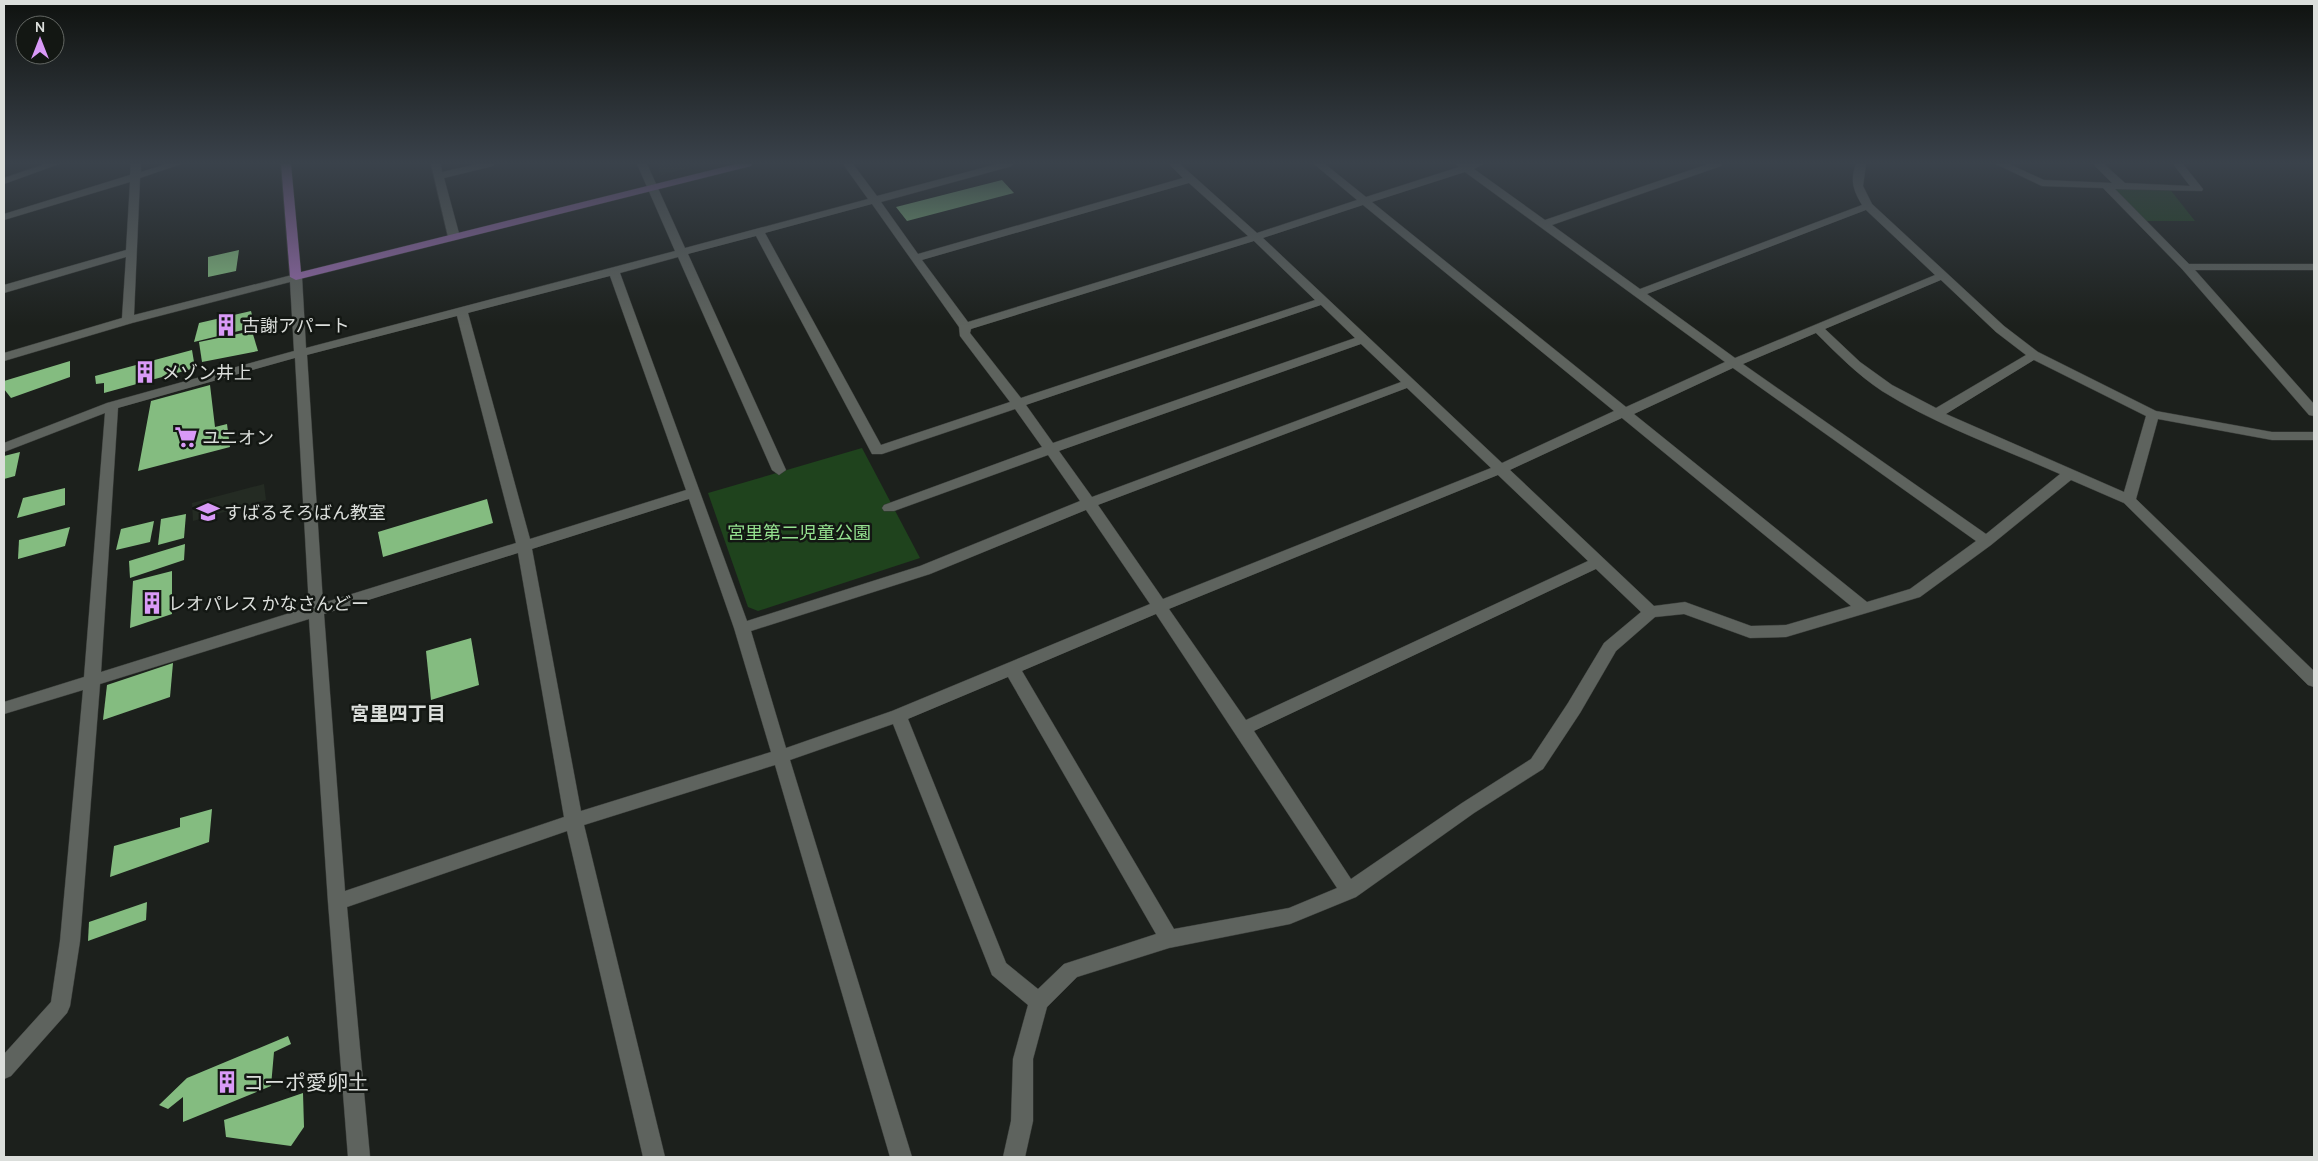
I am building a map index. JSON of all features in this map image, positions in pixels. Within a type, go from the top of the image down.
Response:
[{"type":"main road","points":[[291,218],[296,277],[529,218]]},
{"type":"street","points":[[128,320],[133,218]]},
{"type":"street","points":[[449,218],[454,237]]},
{"type":"street","points":[[668,218],[779,470]]},
{"type":"street","points":[[4,448],[112,406],[300,353],[809,218]]},
{"type":"street","points":[[888,218],[964,327],[964,333],[1018,403],[1089,502],[1158,607],[1243,729],[1349,891]]},
{"type":"street","points":[[916,258],[1056,218]]},
{"type":"street","points":[[1234,218],[1652,612]]},
{"type":"street","points":[[964,327],[1312,218]]},
{"type":"street","points":[[1385,218],[1864,608]]},
{"type":"street","points":[[1537,218],[1734,363],[1986,541]]},
{"type":"street","points":[[1545,224],[1562,218]]},
{"type":"street","points":[[1640,293],[1836,218]]},
{"type":"street","points":[[1881,218],[2000,329],[2034,355],[2153,414],[2272,436],[2314,436]]},
{"type":"street","points":[[2138,218],[2186,267],[2314,412]]},
{"type":"street","points":[[759,232],[877,451],[1322,301]]},
{"type":"street","points":[[4,289],[130,252]]},
{"type":"street","points":[[2186,267],[2314,267]]},
{"type":"street","points":[[614,271],[742,628],[902,1157]]},
{"type":"street","points":[[337,902],[574,821],[782,756],[898,716],[1011,667],[1500,469],[1608,418],[1624,413],[1734,363],[1942,276]]},
{"type":"street","points":[[4,357],[128,320],[296,277],[337,902],[359,1157]]},
{"type":"street","points":[[462,311],[524,545],[574,821],[654,1157]]},
{"type":"street","points":[[1816,328],[1856,365],[1887,388],[1936,414],[1991,436],[2068,474],[2129,500],[2314,681]]},
{"type":"street","points":[[890,508],[1050,449],[1364,339]]},
{"type":"street","points":[[1936,414],[2034,355]]},
{"type":"street","points":[[742,628],[925,570],[1089,502],[1409,382]]},
{"type":"street","points":[[4,1069],[60,1006],[70,941],[92,680],[112,406]]},
{"type":"street","points":[[2129,500],[2153,414]]},
{"type":"street","points":[[1014,1157],[1022,1122],[1024,1059],[1039,1002],[1072,970],[1169,939],[1290,916],[1349,891],[1468,808],[1537,764],[1610,648],[1652,612],[1685,608],[1750,632],[1786,631],[1915,593],[1986,541],[2068,474]]},
{"type":"street","points":[[4,708],[694,493]]},
{"type":"street","points":[[1243,729],[1598,562]]},
{"type":"street","points":[[1011,667],[1169,939]]},
{"type":"street","points":[[898,716],[999,969],[1039,1002]]},
{"type":"shaded area","name":"すばるそろばん教室","points":[[264,484],[266,500],[193,521],[192,503]]},
{"type":"green space","points":[[2139,218],[2193,218],[2195,221],[2142,221]]},
{"type":"green space","name":"宮里第二児童公園","points":[[862,448],[920,558],[758,611],[748,607],[708,493]]},
{"type":"building","points":[[905,218],[918,218],[907,221]]},
{"type":"building","points":[[239,250],[236,271],[208,277],[208,257]]},
{"type":"building","name":"古謝アパート","points":[[251,311],[255,327],[194,342],[199,323]]},
{"type":"building","points":[[252,331],[258,351],[202,362],[199,342]]},
{"type":"building","name":"メゾン井上","points":[[192,350],[195,368],[104,393],[104,383],[96,384],[95,376]]},
{"type":"building","points":[[70,361],[70,377],[11,398],[4,389],[4,381]]},
{"type":"building","name":"ユニオン","points":[[210,385],[215,427],[227,424],[230,447],[138,471],[151,401]]},
{"type":"building","points":[[20,452],[15,476],[4,479],[4,456]]},
{"type":"building","points":[[65,488],[65,505],[17,518],[23,498]]},
{"type":"building","points":[[487,499],[493,523],[383,557],[378,532]]},
{"type":"building","points":[[186,514],[184,538],[158,545],[161,519]]},
{"type":"building","points":[[154,521],[150,542],[116,550],[121,529]]},
{"type":"building","points":[[70,527],[65,546],[18,559],[19,540]]},
{"type":"building","points":[[185,544],[184,560],[130,578],[129,561]]},
{"type":"building","name":"レオパレス かなさんどー","points":[[172,571],[172,614],[130,628],[133,581]]},
{"type":"building","points":[[471,638],[479,685],[431,700],[426,651]]},
{"type":"building","points":[[173,663],[170,697],[103,720],[107,685]]},
{"type":"building","points":[[212,809],[209,842],[110,877],[114,846],[180,827],[180,818]]},
{"type":"building","points":[[147,902],[146,920],[88,941],[89,922]]},
{"type":"building","name":"コーポ愛卵土","points":[[288,1036],[291,1044],[274,1052],[271,1086],[183,1122],[183,1097],[168,1109],[159,1105],[187,1078]]},
{"type":"building","points":[[303,1093],[304,1127],[291,1146],[226,1137],[224,1120]]},
{"type":"place","name":"古謝アパート","points":[[226,325]]},
{"type":"place","name":"メゾン井上","points":[[145,372]]},
{"type":"place","name":"ユニオン","points":[[186,437]]},
{"type":"place","name":"すばるそろばん教室","points":[[208,512]]},
{"type":"place","name":"レオパレス かなさんどー","points":[[152,603]]},
{"type":"place","name":"コーポ愛卵土","points":[[227,1082]]},
{"type":"district","name":"宮里四丁目","points":[[398,713]]}]
